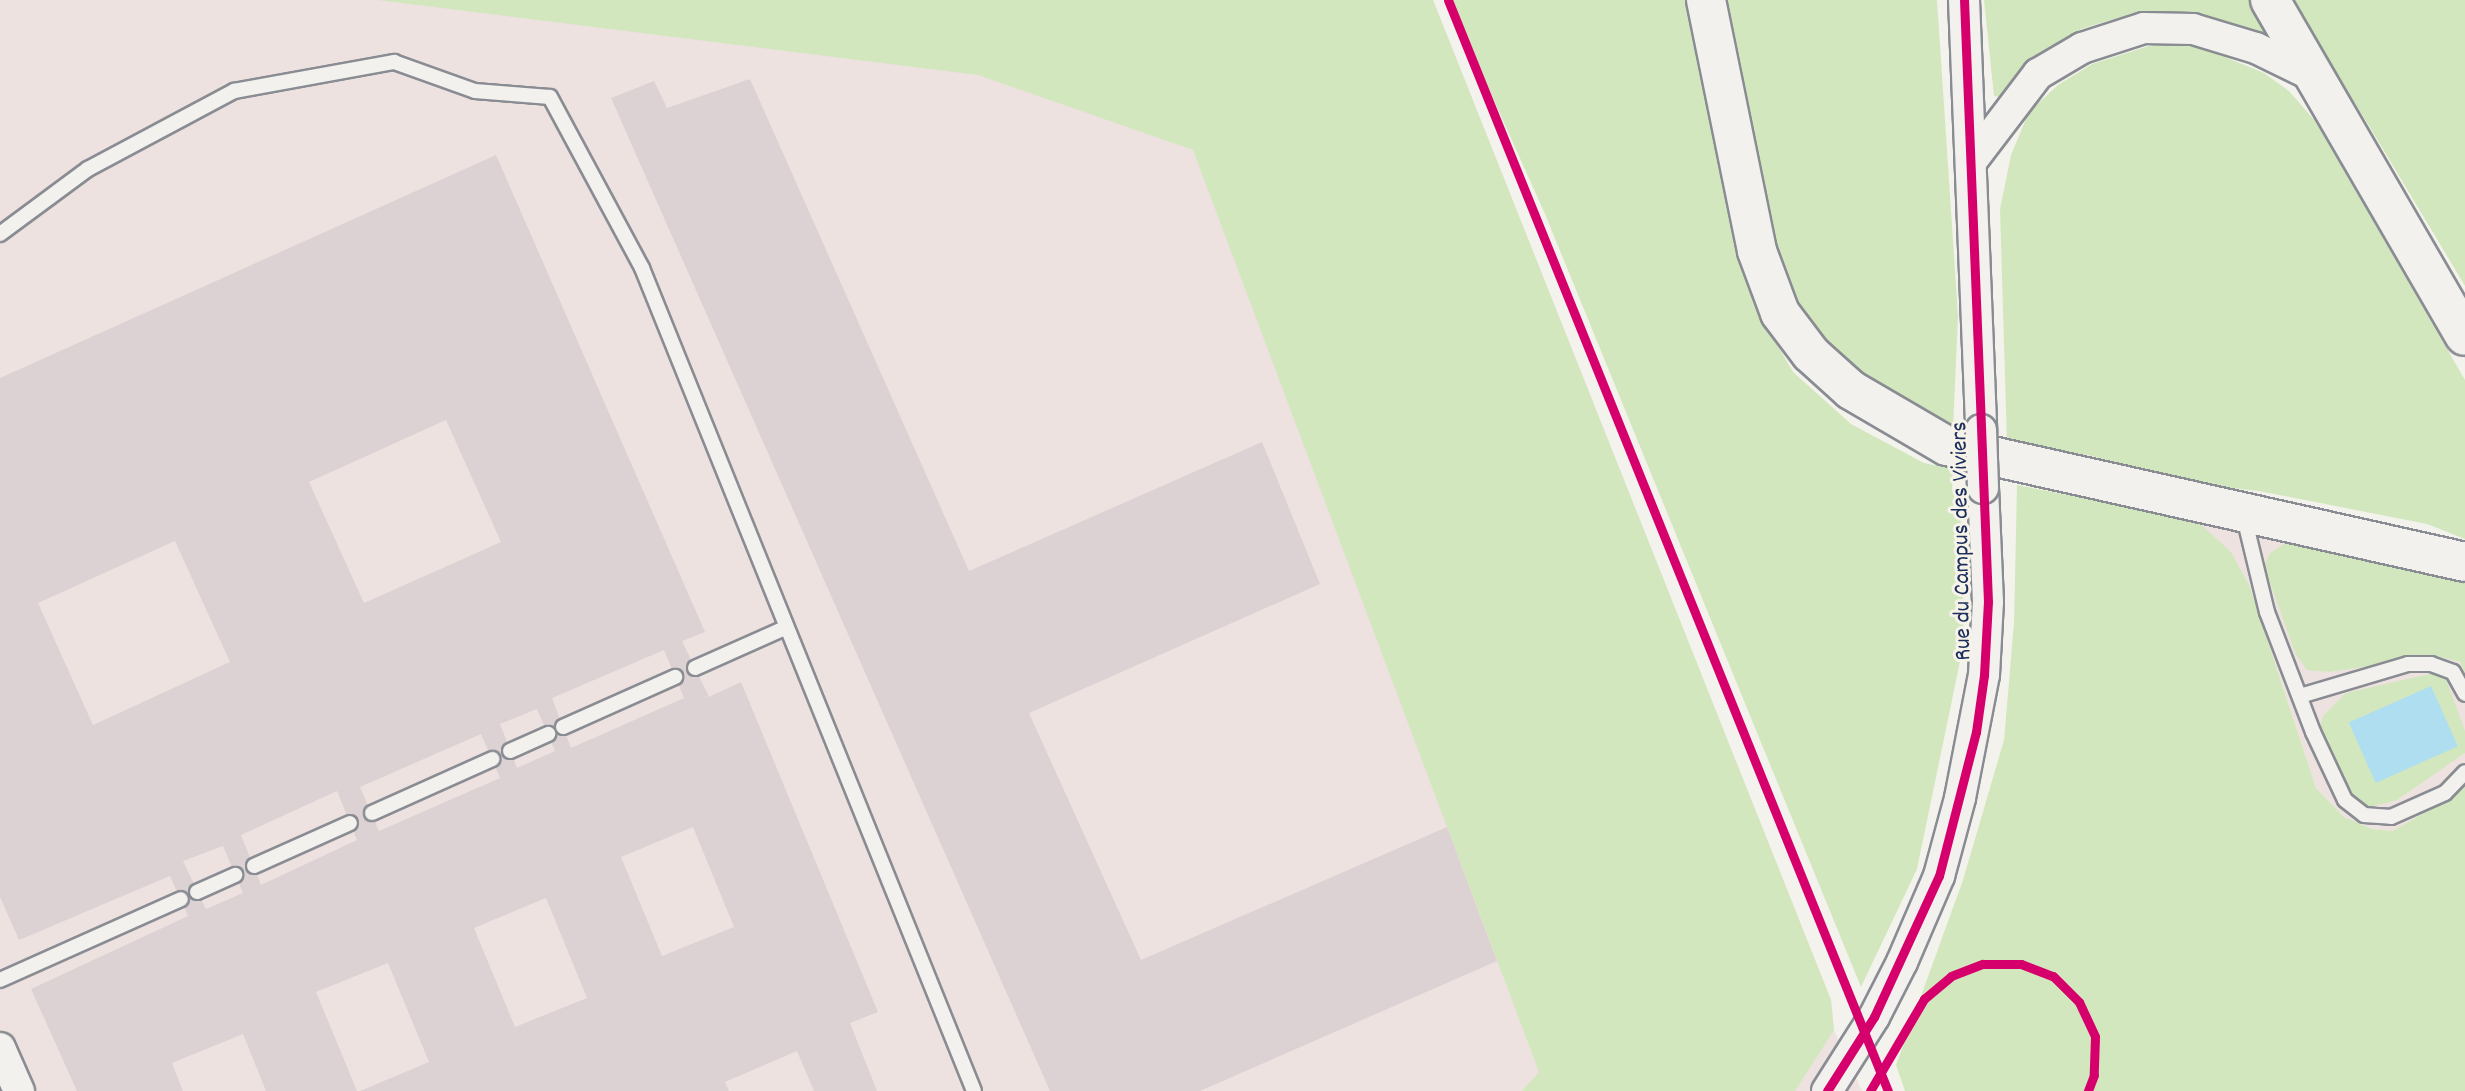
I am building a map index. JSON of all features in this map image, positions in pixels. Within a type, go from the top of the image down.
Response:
[{"type":"highway","points":[[1706,0],[1757,251],[1780,313],[1811,354],[1851,390],[1947,446],[2242,508],[2465,562]]},
{"type":"highway","points":[[2270,0],[2311,75],[2465,336]]},
{"type":"street","name":"Rue du Campus des Viviers","points":[[1827,1091],[1874,1017],[1939,876],[1976,732],[1988,602],[1964,0]]},
{"type":"street","points":[[1971,162],[2038,74],[2082,48],[2144,28],[2193,29],[2256,48],[2311,75]]},
{"type":"street","points":[[0,1048],[19,1091]]},
{"type":"lane","points":[[0,234],[88,169],[234,90],[394,62],[475,90],[551,97],[642,268],[974,1091]]},
{"type":"lane","points":[[2242,508],[2267,612],[2345,800],[2364,815],[2391,817],[2445,793],[2465,772]]},
{"type":"lane","points":[[695,668],[785,628]]},
{"type":"lane","points":[[2300,696],[2408,664],[2431,664],[2453,672],[2465,694]]},
{"type":"lane","points":[[563,727],[675,677]]},
{"type":"lane","points":[[510,751],[548,734]]},
{"type":"lane","points":[[372,813],[492,759]]},
{"type":"lane","points":[[254,866],[350,823]]},
{"type":"lane","points":[[197,892],[235,875]]},
{"type":"lane","points":[[0,980],[181,899]]},
{"type":"shaded area","points":[[0,0],[1433,0],[1831,1000],[1834,1030],[1862,1091],[0,1091]]},
{"type":"shaded area","points":[[2196,520],[2296,536],[2388,662],[2437,656],[2460,662],[2465,673],[2465,784],[2444,802],[2392,831],[2372,829],[2344,817],[2316,788],[2250,587]]},
{"type":"green space","points":[[378,0],[1433,0],[1831,1000],[1834,1030],[1795,1091],[1522,1091],[1539,1072],[1193,150],[978,75]]},
{"type":"green space","points":[[1449,0],[1691,0],[1731,209],[1759,313],[1793,372],[1851,424],[1924,463],[1953,469],[1952,490],[1960,490],[1964,642],[1917,869],[1861,987],[1545,214]]},
{"type":"green space","points":[[1721,0],[1937,0],[1958,316],[1953,429],[1878,400],[1820,345],[1780,279]]},
{"type":"green space","points":[[1984,0],[2264,0],[2291,56],[2158,15],[2114,19],[2081,29],[2036,60],[2004,98],[1994,96]]},
{"type":"green space","points":[[2292,0],[2465,0],[2465,286],[2380,144]]},
{"type":"green space","points":[[2155,44],[2201,47],[2264,73],[2289,91],[2315,121],[2465,380],[2465,539],[2427,524],[2259,491],[2194,484],[2088,455],[2007,444],[2000,209],[2011,155],[2029,112],[2058,85],[2092,64]]},
{"type":"green space","points":[[2017,485],[2196,520],[2231,552],[2250,587],[2316,788],[2344,817],[2372,829],[2392,831],[2444,802],[2465,783],[2465,1091],[1905,1091],[1896,1065],[1963,880],[2004,740],[2014,623]]},
{"type":"green space","points":[[2296,536],[2465,580],[2465,673],[2460,662],[2437,656],[2329,672],[2307,670],[2296,655],[2264,566],[2270,553]]},
{"type":"green space","points":[[2434,673],[2445,676],[2465,731],[2465,753],[2397,800],[2371,807],[2355,799],[2337,783],[2319,729],[2323,716],[2346,693]]},
{"type":"water","points":[[2431,686],[2458,746],[2376,783],[2349,723]]},
{"type":"building","points":[[750,79],[969,571],[1262,442],[1320,584],[1029,713],[1141,960],[1447,827],[1497,961],[1200,1091],[1050,1091],[611,98],[654,81],[667,108]]},
{"type":"building","points":[[496,155],[705,632],[682,641],[709,697],[741,682],[878,1012],[850,1023],[877,1091],[814,1091],[797,1051],[725,1082],[729,1091],[360,1091],[429,1062],[388,963],[316,992],[357,1091],[266,1091],[243,1034],[172,1063],[183,1091],[77,1091],[31,989],[188,916],[170,876],[19,940],[0,897],[0,378]],"holes":[[[446,420],[501,542],[364,603],[309,482]],[[175,541],[230,662],[93,725],[38,603]],[[664,650],[684,698],[571,748],[552,698]],[[537,709],[555,751],[517,768],[500,724]],[[481,734],[500,778],[379,831],[360,787]],[[337,791],[357,840],[261,885],[241,835]],[[693,827],[734,927],[662,956],[621,857]],[[223,846],[243,893],[206,909],[183,861]],[[546,898],[587,998],[515,1027],[474,928]]]},
{"type":"cycle path","points":[[1448,0],[1888,1091]]},
{"type":"cycle path","points":[[1827,1091],[1874,1017],[1939,876],[1976,732],[1984,675],[1988,602],[1964,0]]},
{"type":"cycle path","points":[[1870,1091],[1924,999],[1951,976],[1983,964],[2021,964],[2053,976],[2079,1002],[2095,1037],[2094,1075],[2088,1091]]}]
